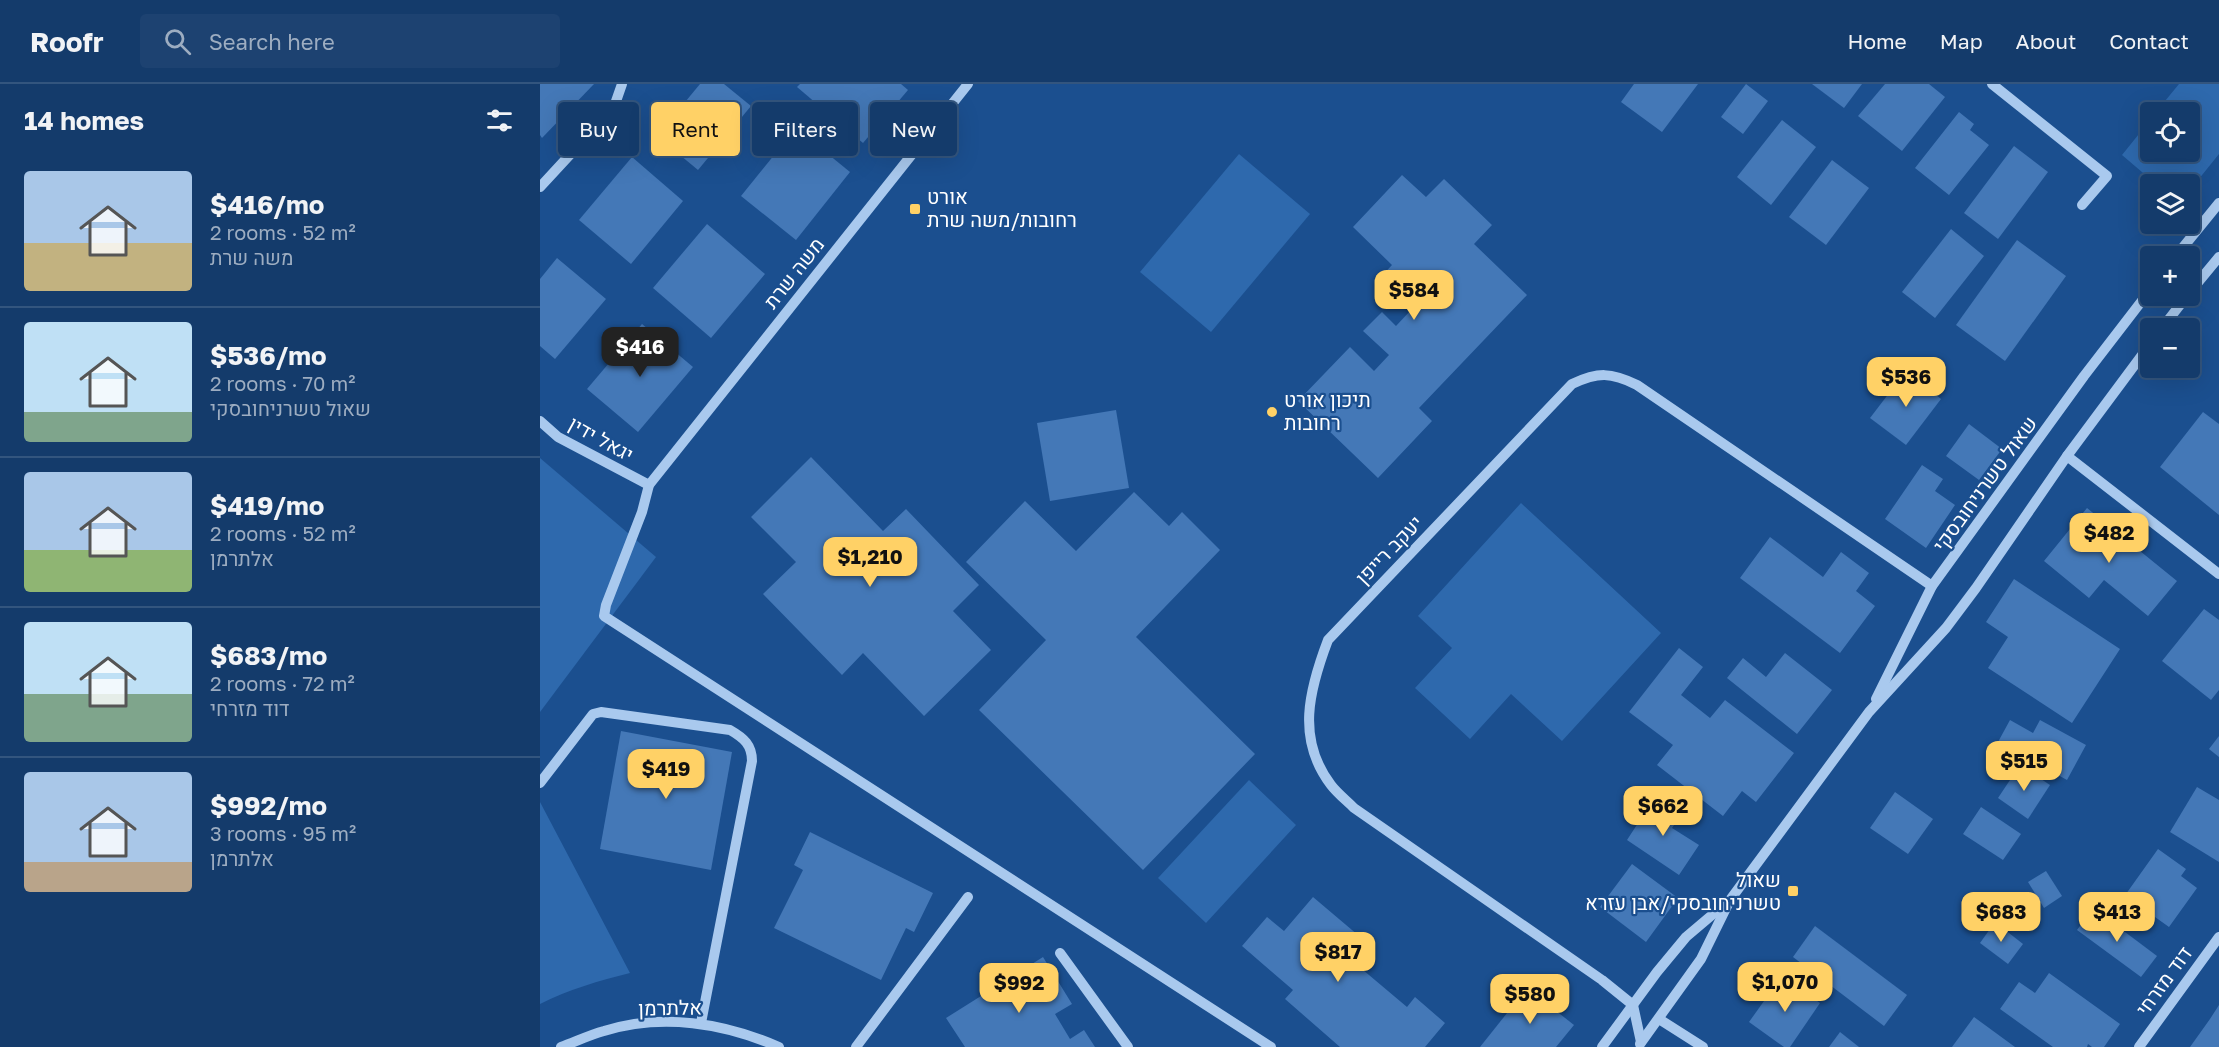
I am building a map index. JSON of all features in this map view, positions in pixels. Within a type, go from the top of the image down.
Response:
[{"type":"street","points":[[540,187],[614,107],[622,84]]},
{"type":"street","name":"משה שרת","points":[[649,485],[968,84]]},
{"type":"street","points":[[1992,84],[2107,176],[2082,205]]},
{"type":"street","points":[[2184,246],[2219,203]]},
{"type":"street","points":[[2200,280],[2219,257]]},
{"type":"street","name":"שאול טשרניחובסקי","points":[[1869,712],[1932,586],[2084,376],[2140,303]]},
{"type":"street","points":[[2170,318],[2179,306]]},
{"type":"street","name":"שאול טשרניחובסקי","points":[[1640,1045],[1701,959],[1730,900],[1869,712],[1946,628],[2067,456],[2140,358]]},
{"type":"street","name":"יעקב רייפן","points":[[1633,1005],[1602,980],[1354,808],[1332,787],[1319,767],[1311,746],[1308,720],[1316,672],[1328,640],[1572,384],[1602,374],[1620,377],[1637,385],[1932,586]]},
{"type":"street","name":"יגאל ידין","points":[[540,421],[558,437],[649,485]]},
{"type":"street","points":[[2067,456],[2219,574]]},
{"type":"street","points":[[649,485],[642,512],[606,605],[604,616],[1271,1047]]},
{"type":"street","points":[[540,783],[593,714],[601,712],[730,730],[743,738],[752,750],[752,761],[701,1023]]},
{"type":"street","points":[[856,1047],[968,897]]},
{"type":"street","name":"שאול טשרניחובסקי","points":[[1602,1047],[1657,972],[1686,937],[1730,900]]},
{"type":"street","name":"דוד מזרחי","points":[[2139,1047],[2219,937]]},
{"type":"street","points":[[1060,953],[1128,1047]]},
{"type":"street","points":[[1633,1005],[1640,1045]]},
{"type":"street","points":[[1659,1019],[1703,1047]]},
{"type":"street","name":"אלתרמן","points":[[561,1047],[615,1028],[653,1022],[701,1023],[748,1034],[779,1047]]},
{"type":"shaded area","points":[[2179,84],[2219,84],[2219,154],[2200,178],[2200,174],[2144,174],[2122,155],[2140,133],[2140,162],[2200,162],[2200,102],[2164,102]]},
{"type":"shaded area","points":[[1239,154],[1310,214],[1211,332],[1140,272]]},
{"type":"shaded area","points":[[540,458],[656,557],[540,712]]},
{"type":"shaded area","points":[[1521,503],[1661,633],[1562,741],[1511,694],[1470,739],[1415,688],[1452,648],[1418,616]]},
{"type":"shaded area","points":[[1249,780],[1296,825],[1206,923],[1158,878]]},
{"type":"shaded area","points":[[540,802],[630,973],[596,982],[540,1004]]},
{"type":"building","points":[[540,84],[594,84],[577,102],[558,102],[558,121],[542,138],[540,135]]},
{"type":"building","points":[[700,84],[724,84],[751,106],[740,119],[740,102],[685,102]]},
{"type":"building","points":[[800,84],[901,84],[908,90],[898,102],[870,102],[870,135],[863,143],[858,139],[858,102],[815,102],[797,87]]},
{"type":"building","points":[[1634,84],[1698,84],[1662,132],[1621,102]]},
{"type":"building","points":[[1746,84],[1768,101],[1743,134],[1721,117]]},
{"type":"building","points":[[1812,84],[1862,84],[1844,108]]},
{"type":"building","points":[[1885,84],[1929,84],[1945,97],[1902,151],[1858,116]]},
{"type":"building","points":[[1959,112],[1974,124],[1970,130],[1989,145],[1949,195],[1915,168]]},
{"type":"building","points":[[1782,120],[1816,147],[1771,205],[1737,177]]},
{"type":"building","points":[[2014,146],[2048,172],[1998,239],[1964,213]]},
{"type":"building","points":[[681,156],[710,156],[698,170]]},
{"type":"building","points":[[773,156],[830,156],[850,172],[796,240],[741,196]]},
{"type":"building","points":[[632,157],[683,201],[631,264],[579,220]]},
{"type":"building","points":[[1832,160],[1869,188],[1826,245],[1789,217]]},
{"type":"building","points":[[1402,175],[1426,197],[1444,179],[1492,225],[1474,244],[1527,295],[1419,408],[1432,421],[1378,478],[1298,401],[1350,347],[1374,371],[1389,355],[1363,331],[1382,312],[1396,326],[1411,310],[1379,279],[1392,265],[1353,227]]},
{"type":"building","points":[[707,224],[765,274],[711,338],[653,288]]},
{"type":"building","points":[[1951,229],[1984,256],[1935,318],[1902,292]]},
{"type":"building","points":[[2017,240],[2066,276],[2005,361],[1956,325]]},
{"type":"building","points":[[557,258],[606,299],[555,359],[540,346],[540,279]]},
{"type":"building","points":[[642,324],[693,367],[638,432],[587,389]]},
{"type":"building","points":[[1906,371],[1941,399],[1906,445],[1870,418]]},
{"type":"building","points":[[1116,410],[1129,488],[1050,501],[1037,423]]},
{"type":"building","points":[[2203,412],[2219,424],[2219,515],[2160,467]]},
{"type":"building","points":[[1969,424],[2002,449],[1979,480],[1946,456]]},
{"type":"building","points":[[811,457],[883,531],[906,509],[979,585],[953,611],[991,650],[924,716],[863,653],[842,675],[763,594],[796,562],[751,517]]},
{"type":"building","points":[[1922,465],[1943,479],[1935,491],[1955,505],[1926,548],[1885,519]]},
{"type":"building","points":[[1134,492],[1169,526],[1182,512],[1220,550],[1136,637],[1255,754],[1143,870],[979,710],[1046,640],[966,562],[1025,501],[1076,551]]},
{"type":"building","points":[[2087,508],[2177,581],[2148,616],[2104,580],[2089,598],[2044,561]]},
{"type":"building","points":[[1770,537],[1823,577],[1841,552],[1869,573],[1856,591],[1875,606],[1840,653],[1740,578]]},
{"type":"building","points":[[2014,579],[2120,649],[2072,723],[1988,668],[2008,637],[1986,622]]},
{"type":"building","points":[[2204,609],[2219,620],[2219,690],[2211,700],[2162,661]]},
{"type":"building","points":[[1679,648],[1703,667],[1681,695],[1710,718],[1725,700],[1794,753],[1756,802],[1742,791],[1723,816],[1657,765],[1673,745],[1629,712]]},
{"type":"building","points":[[1785,653],[1832,690],[1797,734],[1727,678],[1743,658],[1766,677]]},
{"type":"building","points":[[2010,720],[2033,733],[2040,720],[2086,745],[2067,780],[1998,742]]},
{"type":"building","points":[[621,731],[732,752],[711,870],[600,849]]},
{"type":"building","points":[[2219,736],[2219,757],[2209,749]]},
{"type":"building","points":[[2020,765],[2050,785],[2028,819],[1998,798]]},
{"type":"building","points":[[2197,787],[2219,800],[2219,862],[2170,832]]},
{"type":"building","points":[[1895,792],[1933,819],[1908,854],[1870,828]]},
{"type":"building","points":[[1655,797],[1681,815],[1672,828],[1699,845],[1679,875],[1627,840]]},
{"type":"building","points":[[1981,807],[2021,834],[2003,860],[1963,834]]},
{"type":"building","points":[[810,832],[933,893],[914,932],[906,928],[881,980],[774,928],[803,870],[794,865]]},
{"type":"building","points":[[2158,849],[2186,869],[2181,876],[2197,888],[2169,927],[2155,917],[2151,923],[2121,901]]},
{"type":"building","points":[[1632,864],[1678,898],[1646,942],[1600,907]]},
{"type":"building","points":[[2046,871],[2062,896],[2044,908],[2028,882]]},
{"type":"building","points":[[2010,894],[2033,913],[2021,929],[1998,911]]},
{"type":"building","points":[[1313,897],[1365,941],[1350,959],[1407,1007],[1415,997],[1445,1023],[1425,1047],[1340,1047],[1285,999],[1293,990],[1242,946],[1267,917],[1284,931]]},
{"type":"building","points":[[2093,908],[2157,956],[2141,977],[2077,930]]},
{"type":"building","points":[[1995,922],[2023,944],[2008,964],[1980,943]]},
{"type":"building","points":[[1815,926],[1907,995],[1884,1026],[1793,957]]},
{"type":"building","points":[[1043,957],[1072,1004],[1055,1014],[1070,1039],[1084,1030],[1095,1047],[965,1047],[946,1018]]},
{"type":"building","points":[[2049,973],[2120,1024],[2104,1047],[2092,1047],[2088,1044],[2087,1047],[2053,1047],[2000,1009],[2019,982],[2035,993]]},
{"type":"building","points":[[1782,976],[1820,1003],[1790,1047],[1784,1047],[1749,1022]]},
{"type":"building","points":[[1527,988],[1574,1025],[1556,1047],[1480,1047]]},
{"type":"building","points":[[2219,1005],[2219,1047],[2190,1047],[2210,1019]]},
{"type":"building","points":[[1974,1017],[2015,1047],[1952,1047]]},
{"type":"building","points":[[1840,1032],[1859,1047],[1829,1047]]},
{"type":"place","name":"אורט רחובות/משה שרת","points":[[915,209]]},
{"type":"place","name":"תיכון אורט רחובות","points":[[1272,412]]},
{"type":"place","name":"שאול טשרניחובסקי/אבן עזרא","points":[[1793,891]]}]
